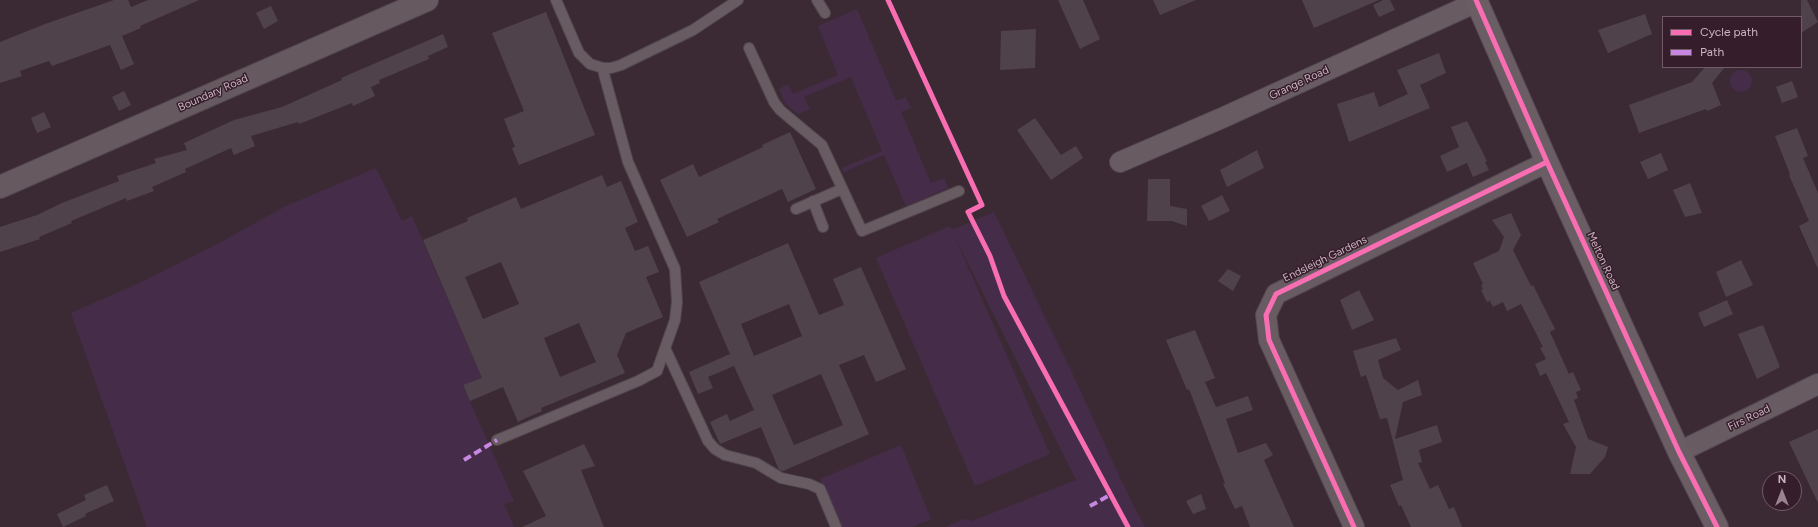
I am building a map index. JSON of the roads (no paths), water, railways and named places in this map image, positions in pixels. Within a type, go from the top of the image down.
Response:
[{"type":"main road","name":"Melton Road","points":[[1476,1],[1547,162],[1679,452],[1717,527]]},
{"type":"street","name":"Boundary Road","points":[[0,187],[427,0]]},
{"type":"street","name":"Grange Road","points":[[1120,162],[1222,118],[1476,1]]},
{"type":"street","name":"Endsleigh Gardens","points":[[1354,527],[1269,340],[1266,315],[1276,294],[1547,162]]},
{"type":"street","name":"Firs Road","points":[[1679,452],[1818,384]]},
{"type":"lane","points":[[556,0],[579,53],[590,64],[603,68],[621,66],[693,30],[738,0]]},
{"type":"lane","points":[[817,0],[825,13]]},
{"type":"lane","points":[[749,48],[774,102],[780,110],[822,145],[862,231],[959,191]]},
{"type":"lane","points":[[498,440],[638,381],[657,371],[675,320],[677,302],[675,269],[628,162],[603,68]]},
{"type":"lane","points":[[796,209],[842,189]]},
{"type":"lane","points":[[813,201],[823,227]]},
{"type":"lane","points":[[665,348],[708,441],[715,449],[725,455],[756,463],[781,478],[809,484],[820,489],[836,527]]}]
